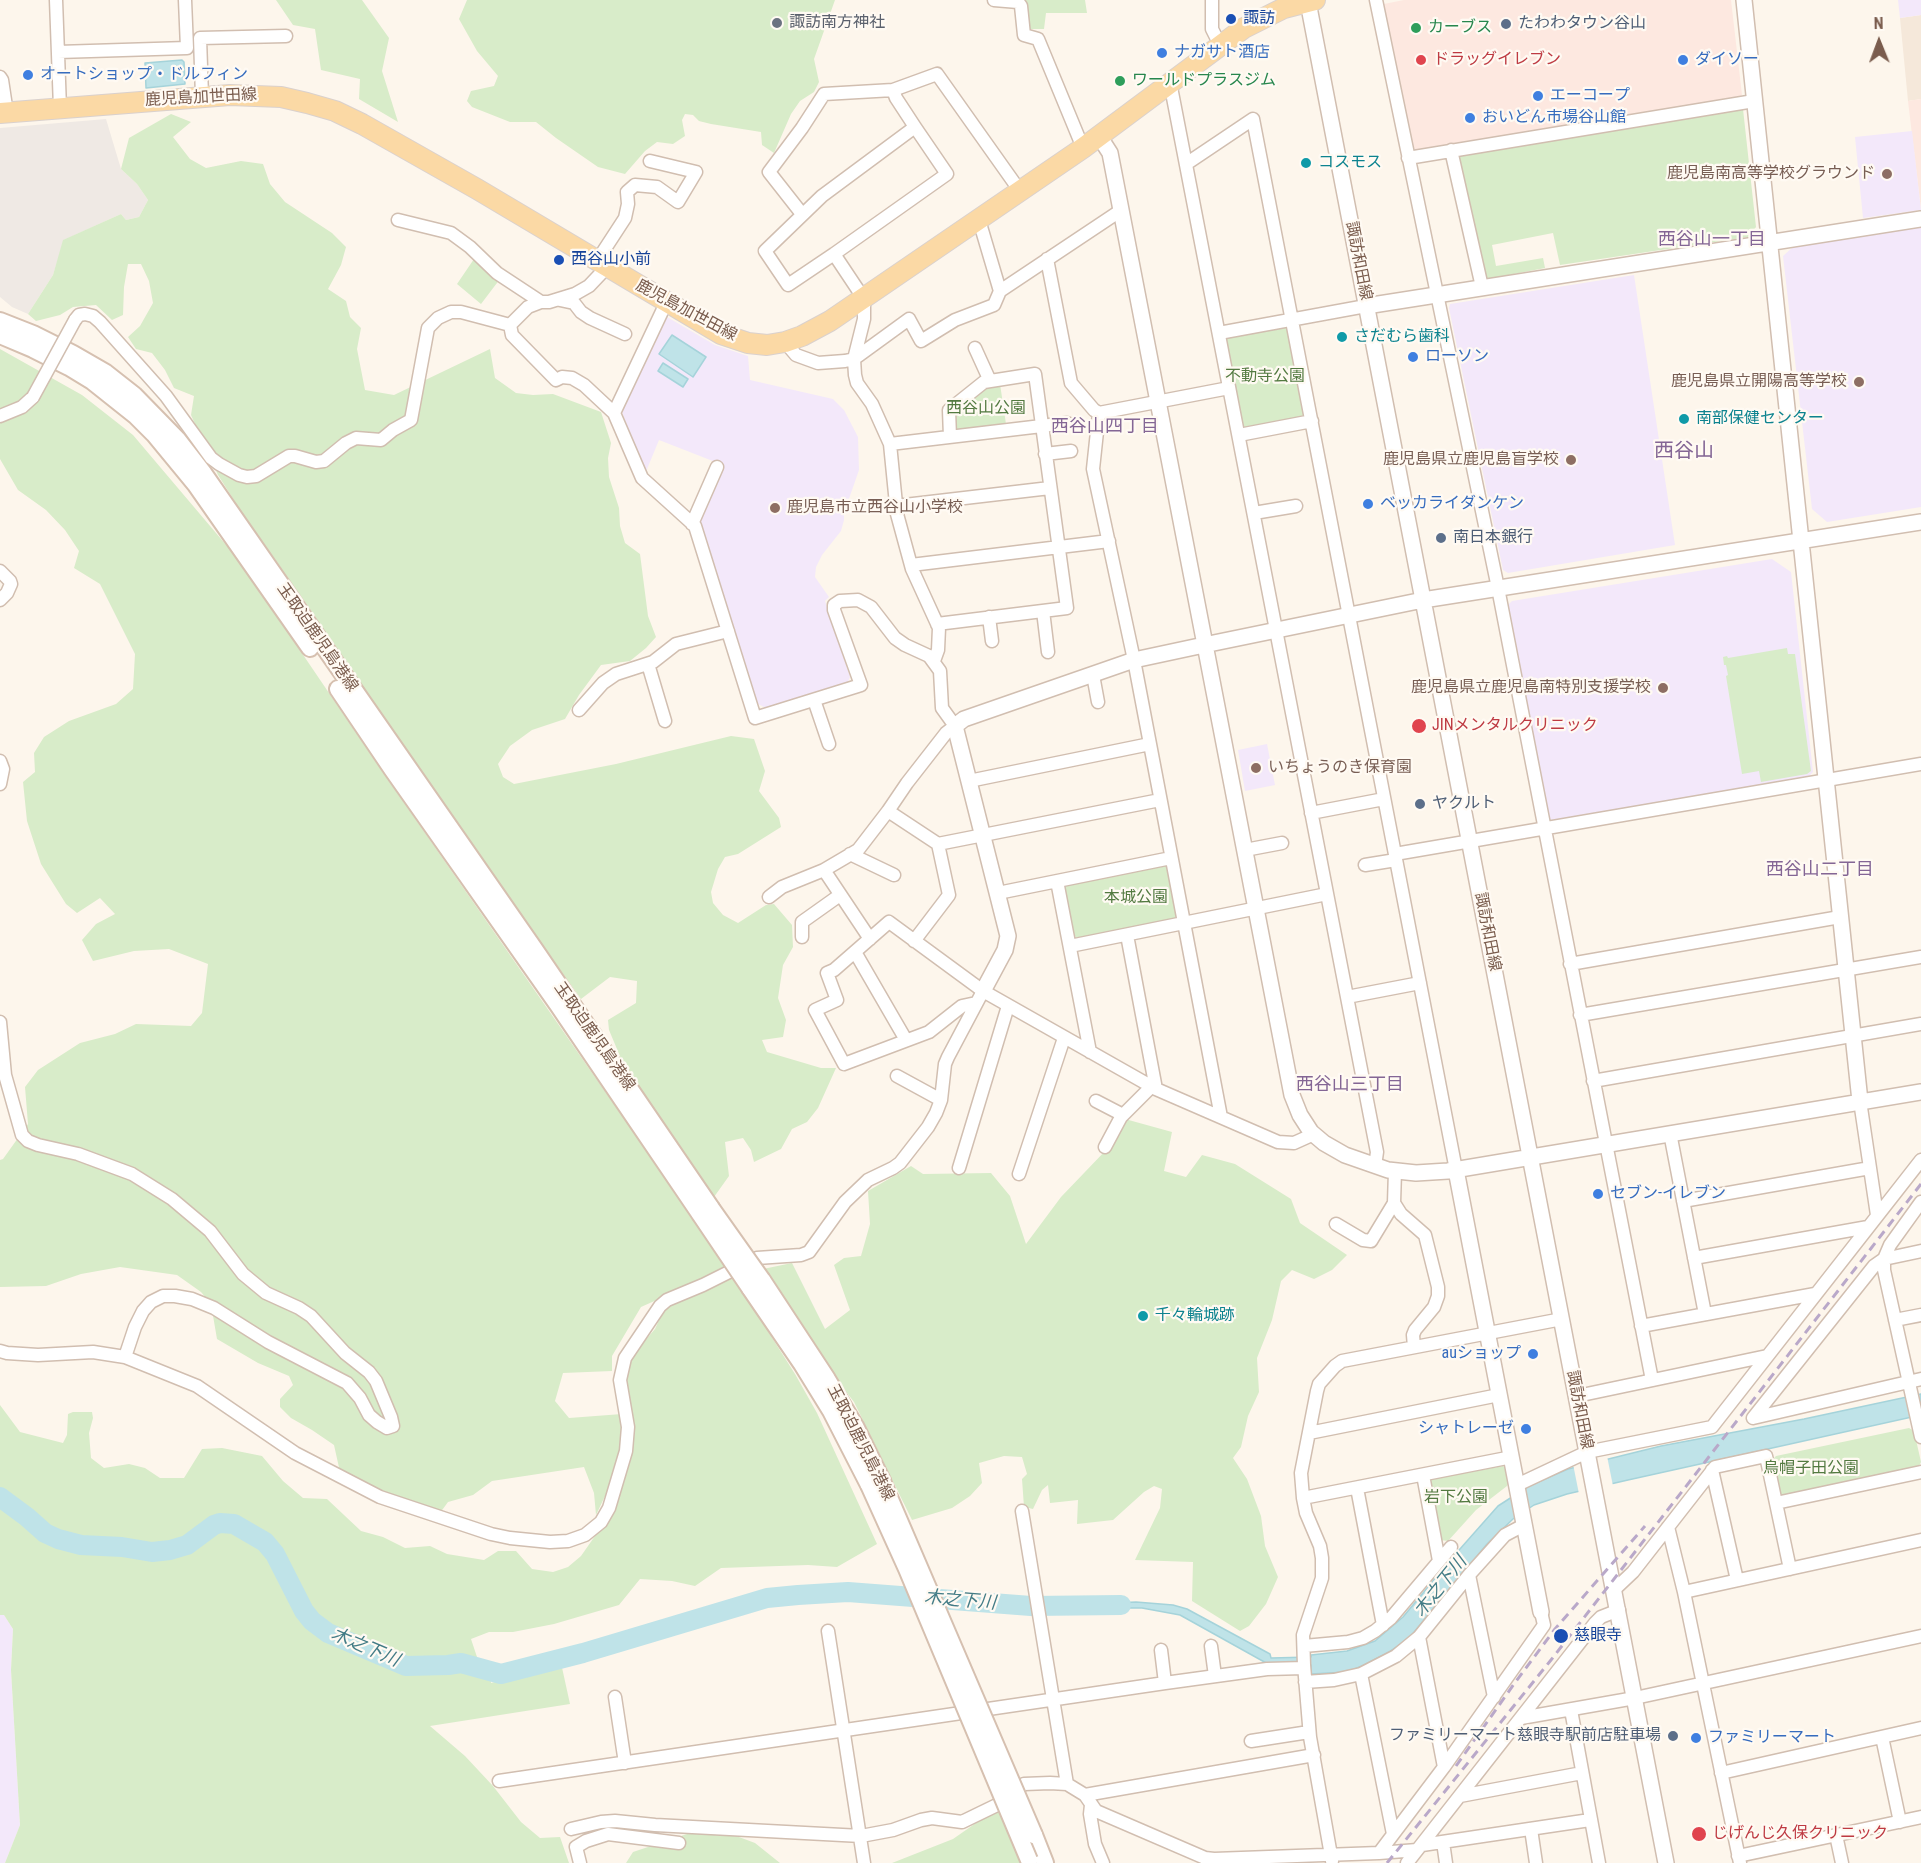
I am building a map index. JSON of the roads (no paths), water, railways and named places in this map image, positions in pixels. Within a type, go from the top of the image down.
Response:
[{"type":"main road","name":"鹿児島加世田線","points":[[3,113],[202,96],[253,94],[281,97],[335,111],[456,177],[721,334],[748,343],[767,345],[785,342],[820,328],[1083,148],[1245,28],[1290,6],[1312,1]]},
{"type":"main road","name":"玉取迫鹿児島港線","points":[[0,321],[33,334],[98,368],[157,416],[204,474],[397,765]]},
{"type":"main road","name":"玉取迫鹿児島港線","points":[[0,335],[33,349],[92,381],[136,416],[196,485],[397,765],[488,895],[558,1005],[756,1284],[875,1483],[1034,1835],[1035,1862]]},
{"type":"main road","name":"玉取迫鹿児島港線","points":[[875,1483],[907,1569],[1035,1862]]},
{"type":"street","points":[[56,0],[60,108]]},
{"type":"street","points":[[58,52],[187,48],[185,0]]},
{"type":"street","points":[[994,0],[1018,2],[1021,6],[1024,34],[1038,39],[1083,148]]},
{"type":"street","points":[[1212,0],[1212,29],[1220,45]]},
{"type":"street","points":[[1376,0],[1498,588],[1652,1380]]},
{"type":"street","points":[[1744,0],[1860,1101],[1877,1215]]},
{"type":"street","name":"諏訪和田線","points":[[1312,1],[1366,306],[1666,1863]]},
{"type":"street","points":[[202,96],[200,38],[286,36]]},
{"type":"street","points":[[802,214],[769,172],[824,94],[893,90],[937,74],[1020,191]]},
{"type":"street","points":[[0,77],[3,113]]},
{"type":"street","points":[[1170,82],[1377,1152],[1375,1166]]},
{"type":"street","points":[[893,90],[896,98],[947,174],[788,285],[765,251],[822,196],[915,127]]},
{"type":"street","points":[[1408,158],[1754,101]]},
{"type":"street","points":[[1186,164],[1253,119],[1544,1625],[1444,1767],[1379,1853]]},
{"type":"street","points":[[1099,136],[1110,153],[1292,1095],[1300,1114],[1314,1134],[1324,1143],[1346,1155],[1395,1172],[1416,1173],[1456,1170],[1921,1092]]},
{"type":"street","points":[[1451,150],[1482,287]]},
{"type":"street","points":[[510,325],[528,307],[575,294],[589,286],[625,218],[628,204],[627,192],[635,185],[657,187],[678,202],[696,172],[650,161]]},
{"type":"street","points":[[785,342],[796,356],[818,363],[833,363],[854,359],[909,319],[921,341],[956,320],[994,305],[1000,291],[1120,211]]},
{"type":"street","points":[[1219,333],[1437,294],[1921,219]]},
{"type":"street","points":[[398,220],[451,233],[470,247],[497,273],[542,302]]},
{"type":"street","points":[[979,220],[1000,291]]},
{"type":"street","points":[[834,254],[864,299],[864,318],[854,359],[857,384],[872,404],[890,444],[897,514],[911,565],[938,624],[940,642],[934,661]]},
{"type":"street","points":[[1047,259],[1071,383],[1094,410],[1099,413],[1229,388]]},
{"type":"street","points":[[558,299],[574,303],[590,318],[625,334]]},
{"type":"street","points":[[614,412],[666,303]]},
{"type":"street","points":[[0,416],[22,407],[33,397],[75,320],[79,315],[85,314],[93,316],[100,322],[166,396],[211,458],[239,475],[256,476],[289,456],[316,462],[324,461],[356,438],[381,440],[411,420],[428,328],[438,318],[451,312],[461,312],[510,325]]},
{"type":"street","points":[[0,1351],[38,1354],[93,1352],[125,1358],[197,1386],[295,1453],[380,1497],[491,1534],[530,1540],[567,1541],[585,1535],[601,1522],[609,1508],[626,1451],[627,1440],[628,1427],[620,1380],[621,1371],[631,1347],[660,1306],[667,1300],[757,1258],[801,1256],[809,1252],[831,1219],[860,1186],[900,1163],[936,1113],[941,1100],[945,1064],[1009,940],[955,726],[942,708],[940,671],[934,661],[922,651],[905,645],[895,638],[871,607],[858,600],[840,601],[834,605],[834,610],[861,685],[755,718],[695,526],[642,478],[614,412],[584,385],[572,378],[562,377],[556,380],[512,335],[510,325]]},
{"type":"street","points":[[975,348],[990,381]]},
{"type":"street","points":[[938,624],[1066,608],[1035,374],[984,382],[949,410],[950,437]]},
{"type":"street","points":[[1099,413],[1093,469],[1134,660],[1221,1117]]},
{"type":"street","points":[[1239,435],[1311,421]]},
{"type":"street","points":[[890,444],[1067,423]]},
{"type":"street","points":[[1046,454],[1071,451]]},
{"type":"street","points":[[692,524],[717,467]]},
{"type":"street","points":[[896,506],[1050,488]]},
{"type":"street","points":[[1254,513],[1296,506]]},
{"type":"street","points":[[769,897],[782,887],[824,870],[858,850],[946,733],[964,719],[1134,660],[1423,600],[1921,522]]},
{"type":"street","points":[[911,565],[1109,541]]},
{"type":"street","points":[[0,571],[11,584],[7,593],[0,600]]},
{"type":"street","points":[[1043,611],[1048,652]]},
{"type":"street","points":[[989,617],[992,640]]},
{"type":"street","points":[[579,710],[603,683],[616,674],[653,662],[676,644],[728,631]]},
{"type":"street","points":[[648,664],[665,721]]},
{"type":"street","points":[[1093,675],[1098,702]]},
{"type":"street","points":[[814,700],[829,744]]},
{"type":"street","points":[[969,781],[1150,744]]},
{"type":"street","points":[[0,760],[3,769],[0,784]]},
{"type":"street","points":[[1365,865],[1470,841],[1921,764]]},
{"type":"street","points":[[1311,813],[1384,799]]},
{"type":"street","points":[[938,844],[1160,800]]},
{"type":"street","points":[[888,811],[938,844],[949,895],[914,941]]},
{"type":"street","points":[[1245,850],[1282,843]]},
{"type":"street","points":[[850,854],[894,875]]},
{"type":"street","points":[[998,893],[1171,858]]},
{"type":"street","points":[[824,870],[870,939]]},
{"type":"street","points":[[1057,881],[1090,1052]]},
{"type":"street","points":[[1070,946],[1327,894]]},
{"type":"street","points":[[802,937],[802,922],[840,895]]},
{"type":"street","points":[[1570,964],[1840,917]]},
{"type":"street","points":[[979,997],[962,1006],[929,1032],[844,1064],[815,1010],[837,1000],[827,973],[834,970],[889,922],[979,997],[1008,1006],[1154,1088],[1278,1142],[1294,1143],[1314,1134]]},
{"type":"street","points":[[1126,935],[1154,1088]]},
{"type":"street","points":[[855,952],[906,1040]]},
{"type":"street","points":[[1580,1015],[1921,957]]},
{"type":"street","points":[[1347,997],[1420,983]]},
{"type":"street","points":[[959,1168],[1008,1006]]},
{"type":"street","points":[[0,1022],[5,1075],[22,1135],[28,1141],[38,1145],[78,1154],[132,1174],[172,1198],[210,1231],[243,1274],[266,1293],[311,1316],[345,1353],[369,1372],[376,1381],[393,1426],[387,1428],[369,1415],[360,1398],[347,1383],[268,1342],[214,1308],[192,1299],[163,1296],[151,1302],[139,1319],[125,1358]]},
{"type":"street","points":[[1593,1081],[1921,1024]]},
{"type":"street","points":[[1019,1174],[1064,1038]]},
{"type":"street","points":[[897,1076],[941,1100]]},
{"type":"street","points":[[1105,1147],[1122,1116],[1154,1088]]},
{"type":"street","points":[[1096,1101],[1122,1116]]},
{"type":"street","points":[[1670,1133],[1706,1314]]},
{"type":"street","points":[[1517,1488],[1588,1455],[1712,1427],[1921,1160]]},
{"type":"street","points":[[1683,1201],[1870,1168]]},
{"type":"street","points":[[1336,1224],[1364,1240],[1371,1241],[1394,1203],[1395,1172]]},
{"type":"street","points":[[1921,1202],[1890,1245],[1884,1259],[1884,1270],[1895,1320],[1913,1383],[1921,1437]]},
{"type":"street","points":[[1394,1203],[1401,1214],[1425,1234],[1438,1287],[1434,1307],[1415,1330],[1414,1347]]},
{"type":"street","points":[[1694,1258],[1868,1227]]},
{"type":"street","points":[[1913,1383],[1754,1418],[1874,1266],[1884,1259],[1921,1251]]},
{"type":"street","points":[[1641,1326],[1815,1294]]},
{"type":"street","points":[[1895,1320],[1921,1315]]},
{"type":"street","points":[[1332,1859],[1309,1732],[1303,1635],[1322,1578],[1320,1546],[1306,1513],[1301,1473],[1319,1384],[1342,1361],[1562,1319]]},
{"type":"street","points":[[1577,1396],[1767,1356]]},
{"type":"street","points":[[1309,1432],[1499,1395]]},
{"type":"street","points":[[1615,1589],[1633,1572],[1715,1467],[1766,1455],[1790,1569]]},
{"type":"street","points":[[1303,1498],[1512,1457]]},
{"type":"street","points":[[1712,1470],[1737,1580]]},
{"type":"street","points":[[1776,1503],[1921,1472]]},
{"type":"street","points":[[1423,1474],[1438,1561]]},
{"type":"street","points":[[1357,1488],[1383,1625]]},
{"type":"street","points":[[1022,1511],[1067,1784]]},
{"type":"street","points":[[1305,1682],[1334,1680],[1361,1674],[1396,1656],[1419,1637],[1505,1535],[1524,1522]]},
{"type":"street","points":[[1668,1527],[1684,1592],[1739,1860],[1836,1835],[1921,1817]]},
{"type":"street","points":[[1684,1592],[1921,1540]]},
{"type":"street","points":[[1304,1649],[1363,1638],[1383,1625],[1451,1547]]},
{"type":"street","points":[[1469,1575],[1494,1697]]},
{"type":"street","points":[[1407,1863],[1595,1623],[1601,1617],[1619,1610]]},
{"type":"street","points":[[828,1631],[864,1863]]},
{"type":"street","points":[[1521,1719],[1635,1698],[1921,1636]]},
{"type":"street","points":[[1419,1637],[1444,1767]]},
{"type":"street","points":[[1211,1646],[1215,1676]]},
{"type":"street","points":[[1161,1650],[1165,1683]]},
{"type":"street","points":[[499,1781],[1165,1683],[1304,1666]]},
{"type":"street","points":[[1361,1674],[1393,1834]]},
{"type":"street","points":[[615,1697],[625,1763]]},
{"type":"street","points":[[986,1709],[1019,1787]]},
{"type":"street","points":[[1571,1710],[1599,1863]]},
{"type":"street","points":[[1721,1773],[1921,1728]]},
{"type":"street","points":[[1251,1741],[1309,1732]]},
{"type":"street","points":[[1882,1737],[1900,1822]]},
{"type":"street","points":[[1088,1800],[1314,1755]]},
{"type":"street","points":[[1460,1796],[1582,1773]]},
{"type":"street","points":[[571,1829],[615,1821],[861,1836],[894,1830],[932,1818],[962,1822],[996,1805],[1019,1787],[1032,1784],[1067,1784],[1088,1800],[1096,1811],[1205,1858],[1332,1859],[1590,1820]]},
{"type":"street","points":[[1088,1800],[1095,1844],[1103,1863]]},
{"type":"street","points":[[1531,1829],[1536,1863]]},
{"type":"street","points":[[580,1863],[576,1847],[608,1834],[679,1843]]},
{"type":"street","points":[[1836,1835],[1842,1863]]},
{"type":"street","points":[[1443,1842],[1446,1863]]},
{"type":"water","points":[[182,60],[185,84],[146,88],[145,63]]},
{"type":"water","points":[[672,335],[706,357],[693,377],[659,354]]},
{"type":"water","points":[[663,363],[688,379],[683,387],[658,371]]},
{"type":"water","points":[[1921,1394],[1921,1415],[1567,1494],[1534,1505],[1513,1519],[1487,1544],[1410,1637],[1389,1652],[1347,1672],[1311,1674],[1311,1665],[1268,1664],[1180,1615],[1142,1608],[1095,1608],[1095,1604],[1136,1602],[1173,1605],[1187,1609],[1270,1654],[1271,1658],[1311,1657],[1311,1655],[1347,1651],[1375,1641],[1403,1617],[1498,1506],[1529,1486],[1568,1469],[1661,1446]]},
{"type":"waterway","name":"木之下川","points":[[0,1497],[45,1533],[81,1545],[122,1547],[152,1552],[170,1550],[187,1545],[214,1525],[234,1524],[265,1542],[275,1554],[304,1611],[312,1621],[328,1633],[406,1666],[461,1663],[501,1674],[583,1653],[767,1598],[798,1595],[848,1592],[1031,1606],[1121,1605]]},
{"type":"railway","points":[[1387,1863],[1551,1660],[1921,1184]]},
{"type":"railway","points":[[1456,1766],[1555,1629],[1645,1526]]},
{"type":"place","name":"諏訪","points":[[1231,19]]},
{"type":"place","name":"諏訪南方神社","points":[[777,23]]},
{"type":"place","name":"たわわタウン谷山","points":[[1506,24]]},
{"type":"place","name":"カーブス","points":[[1416,28]]},
{"type":"place","name":"ナガサト酒店","points":[[1162,53]]},
{"type":"place","name":"ドラッグイレブン","points":[[1421,60]]},
{"type":"place","name":"ダイソー","points":[[1683,60]]},
{"type":"place","name":"オートショップ・ドルフィン","points":[[28,75]]},
{"type":"place","name":"ワールドプラスジム","points":[[1120,81]]},
{"type":"place","name":"エーコープ","points":[[1538,96]]},
{"type":"place","name":"おいどん市場谷山館","points":[[1470,118]]},
{"type":"place","name":"コスモス","points":[[1306,163]]},
{"type":"place","name":"鹿児島南高等学校グラウンド","points":[[1887,174]]},
{"type":"place","name":"西谷山小前","points":[[559,260]]},
{"type":"place","name":"さだむら歯科","points":[[1342,337]]},
{"type":"place","name":"ローソン","points":[[1413,357]]},
{"type":"place","name":"鹿児島県立開陽高等学校","points":[[1859,382]]},
{"type":"place","name":"南部保健センター","points":[[1684,419]]},
{"type":"place","name":"鹿児島県立鹿児島盲学校","points":[[1571,460]]},
{"type":"place","name":"ベッカライダンケン","points":[[1368,504]]},
{"type":"place","name":"鹿児島市立西谷山小学校","points":[[775,508]]},
{"type":"place","name":"南日本銀行","points":[[1441,538]]},
{"type":"place","name":"鹿児島県立鹿児島南特別支援学校","points":[[1663,688]]},
{"type":"place","name":"JINメンタルクリニック","points":[[1419,726]]},
{"type":"place","name":"いちょうのき保育園","points":[[1256,768]]},
{"type":"place","name":"ヤクルト","points":[[1420,804]]},
{"type":"place","name":"セブン-イレブン","points":[[1598,1194]]},
{"type":"place","name":"千々輪城跡","points":[[1143,1316]]},
{"type":"place","name":"auショップ","points":[[1533,1354]]},
{"type":"place","name":"シャトレーゼ","points":[[1526,1429]]},
{"type":"place","name":"慈眼寺","points":[[1561,1636]]},
{"type":"place","name":"ファミリーマート慈眼寺駅前店駐車場","points":[[1673,1736]]},
{"type":"place","name":"ファミリーマート","points":[[1696,1738]]},
{"type":"place","name":"じげんじ久保クリニック","points":[[1699,1834]]},
{"type":"district","name":"西谷山一丁目","points":[[1712,240]]},
{"type":"district","name":"西谷山四丁目","points":[[1105,427]]},
{"type":"district","name":"西谷山","points":[[1684,452]]},
{"type":"district","name":"西谷山二丁目","points":[[1820,870]]},
{"type":"district","name":"西谷山三丁目","points":[[1350,1085]]},
{"type":"park label","name":"不動寺公園","points":[[1265,377]]},
{"type":"park label","name":"西谷山公園","points":[[986,409]]},
{"type":"park label","name":"本城公園","points":[[1136,898]]},
{"type":"park label","name":"烏帽子田公園","points":[[1811,1469]]},
{"type":"park label","name":"岩下公園","points":[[1456,1498]]}]
